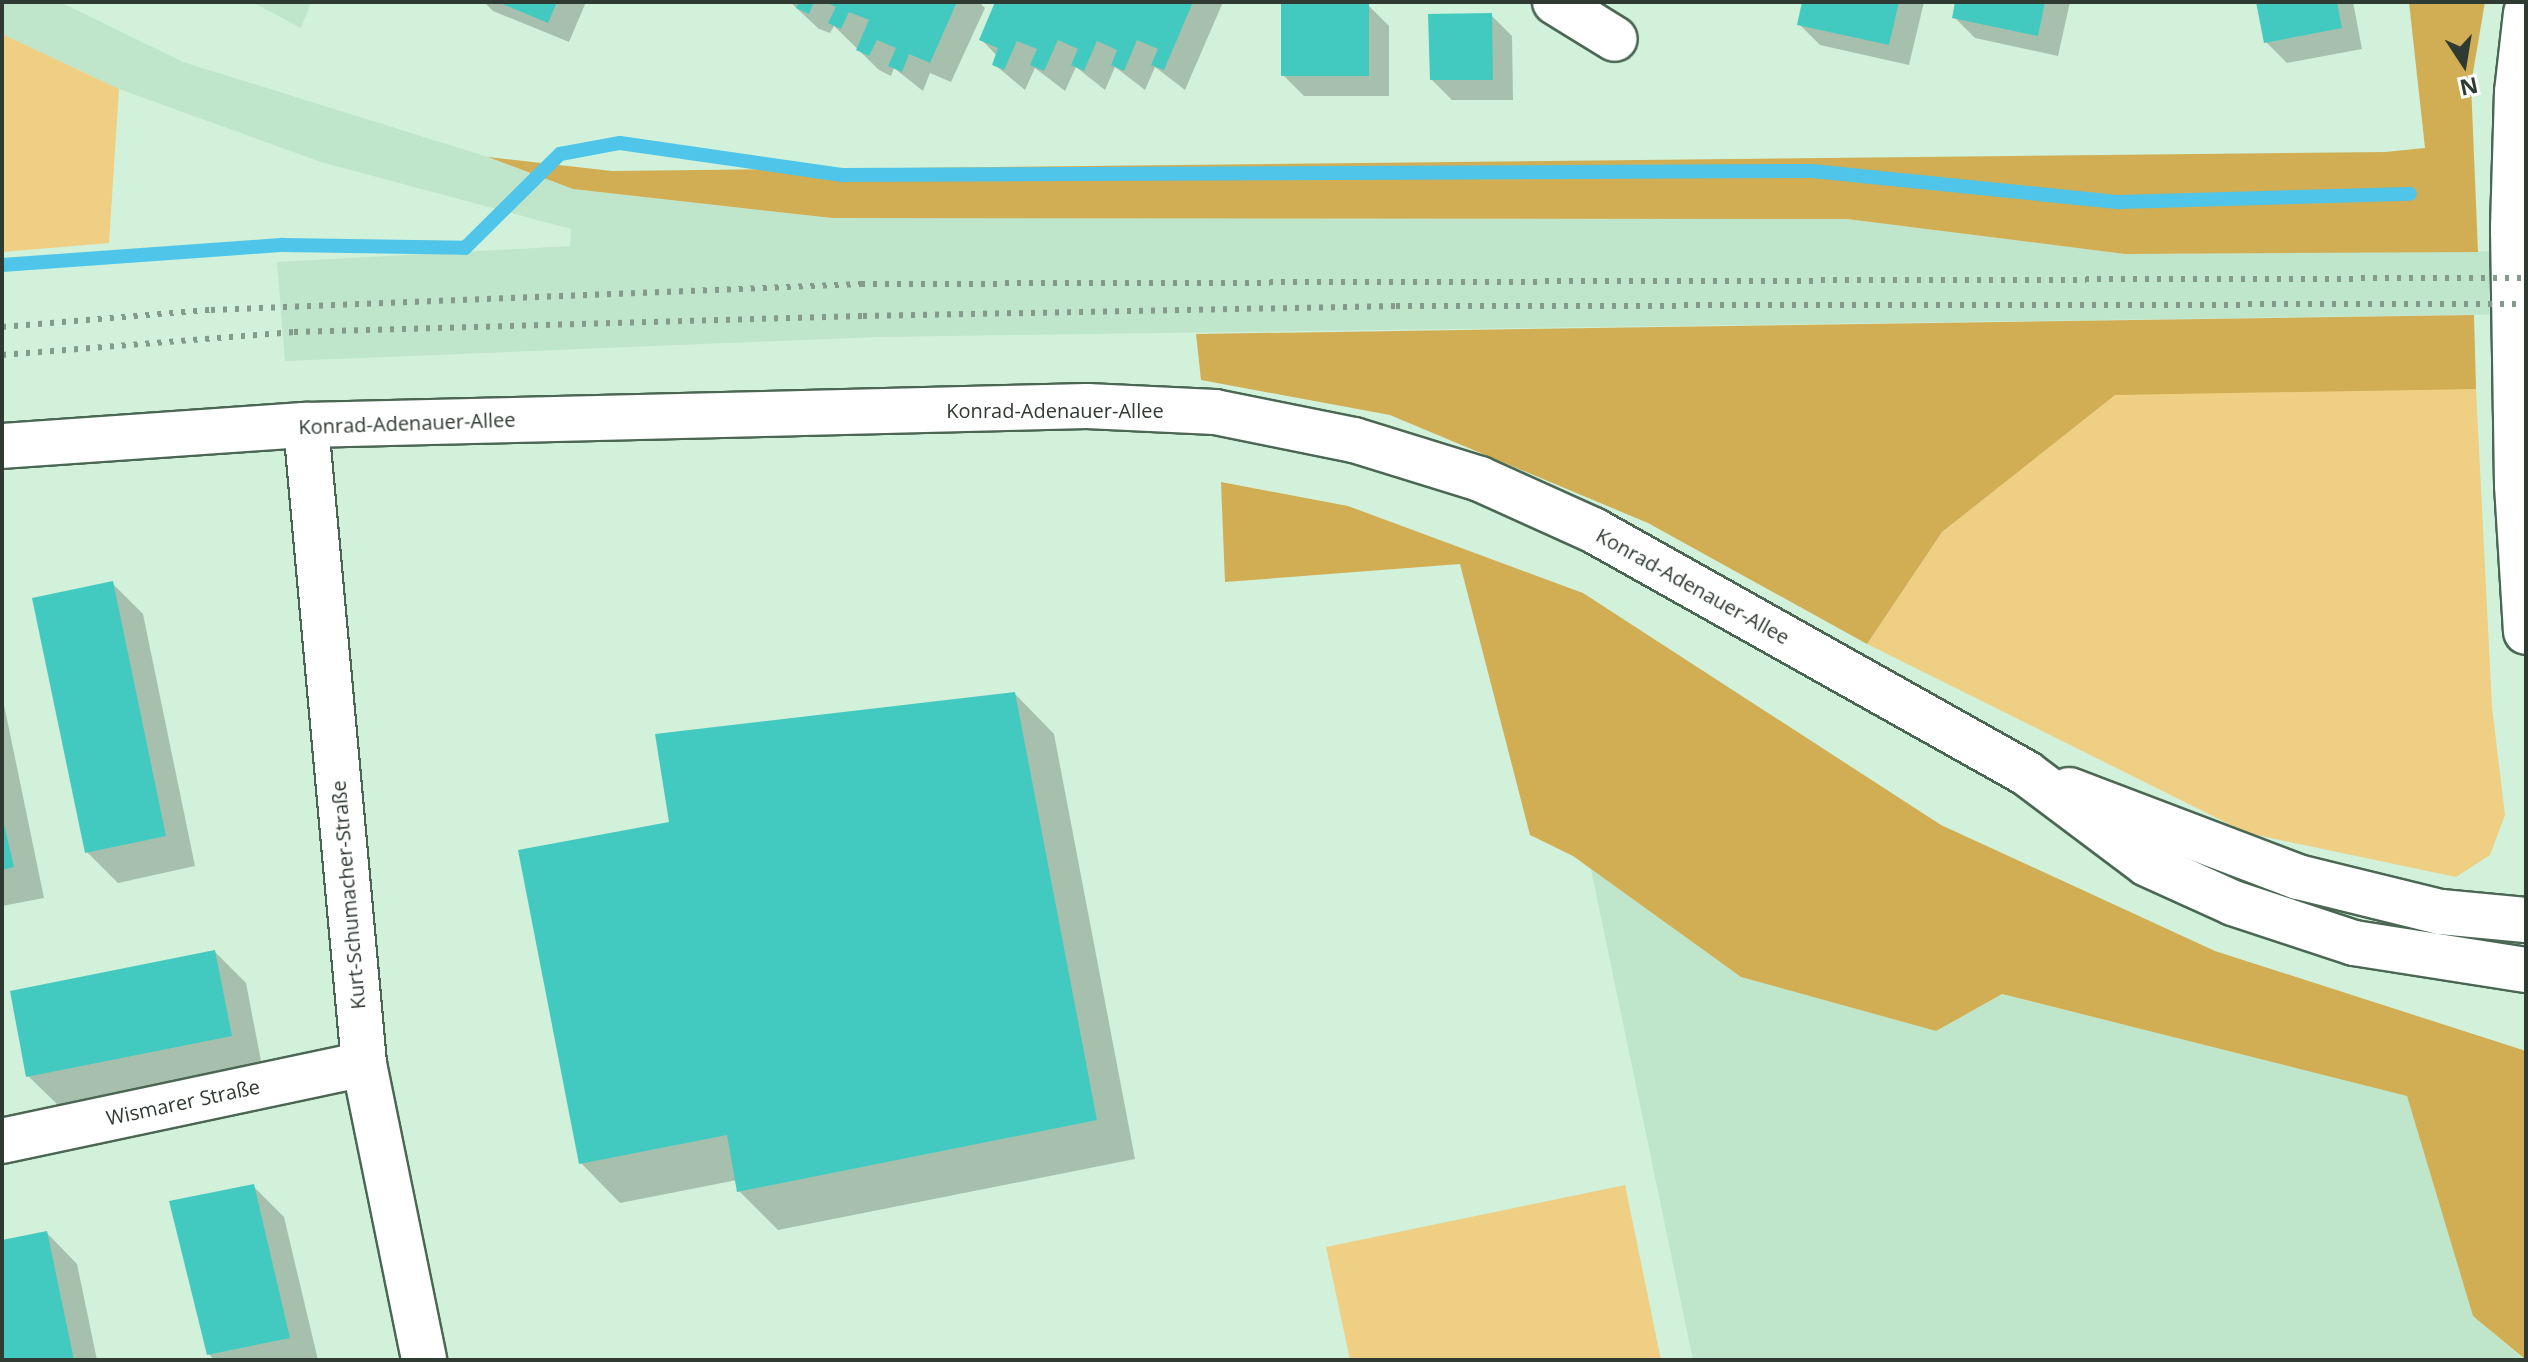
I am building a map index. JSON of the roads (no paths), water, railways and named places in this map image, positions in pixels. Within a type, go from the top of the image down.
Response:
[{"type":"street","points":[[1555,2],[1615,39]]},
{"type":"street","points":[[2526,13],[2517,92],[2513,229],[2517,485],[2526,632]]},
{"type":"street","name":"Konrad-Adenauer-Allee","points":[[2,446],[306,425],[1087,406],[1215,412],[1354,440],[1480,479],[1593,530],[2026,773],[2147,864],[2233,903],[2354,943],[2526,970]]},
{"type":"street","name":"Kurt-Schumacher-Straße","points":[[306,425],[364,1064],[424,1360]]},
{"type":"street","name":"Konrad-Adenauer-Allee","points":[[2026,773],[2298,877],[2441,912],[2526,920]]},
{"type":"street","name":"Wismarer Straße","points":[[2,1141],[364,1064]]},
{"type":"waterway","points":[[2,265],[283,245],[465,248],[560,154],[620,143],[842,175],[1812,171],[2119,202],[2410,194]]},
{"type":"railway","points":[[2,327],[211,310],[861,284],[2526,278]]},
{"type":"railway","points":[[2,355],[294,332],[863,316],[1396,306],[2526,304]]}]
